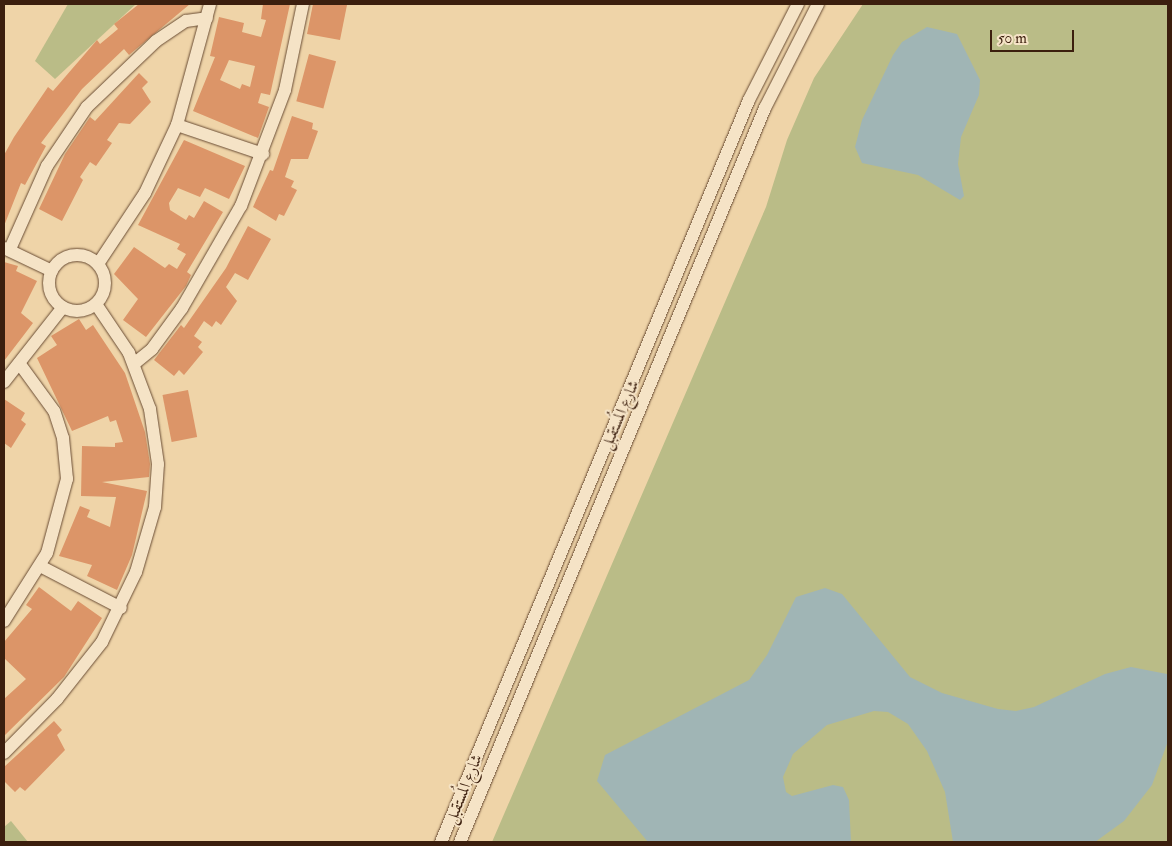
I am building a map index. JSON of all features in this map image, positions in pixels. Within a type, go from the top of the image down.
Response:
[{"type":"street","points":[[98,264],[145,192],[176,125],[210,4]]},
{"type":"street","points":[[135,363],[152,349],[199,283],[264,154],[285,90],[303,4]]},
{"type":"street","name":"شارع المُستقبل","points":[[441,842],[749,100],[798,4]]},
{"type":"street","name":"شارع المُستقبل","points":[[460,842],[765,108],[818,4]]},
{"type":"street","points":[[52,271],[7,248],[47,166],[87,107],[156,41],[186,21],[207,18]]},
{"type":"street","points":[[176,125],[264,154]]},
{"type":"street","points":[[85,255],[98,264],[106,284],[96,304],[84,310],[62,307],[50,287],[52,271],[69,256],[85,255]]},
{"type":"street","points":[[4,753],[89,661],[120,608],[145,549],[158,487],[154,426],[135,363],[96,304]]},
{"type":"street","points":[[4,382],[62,307]]},
{"type":"street","points":[[4,621],[40,566],[64,499],[66,452],[54,411],[19,363]]},
{"type":"street","points":[[40,566],[120,608]]},
{"type":"green space","points":[[68,4],[136,4],[55,79],[35,61]]},
{"type":"green space","points":[[863,4],[1168,4],[1168,842],[492,842],[766,207],[787,140],[814,78]]},
{"type":"green space","points":[[11,821],[28,842],[4,842],[4,827]]},
{"type":"shaded area","points":[[927,27],[957,34],[980,80],[979,95],[961,137],[958,164],[964,196],[960,200],[918,175],[862,163],[855,147],[862,120],[893,55],[902,42]]},
{"type":"shaded area","points":[[825,588],[842,594],[910,677],[942,693],[998,709],[1016,711],[1034,707],[1105,674],[1131,667],[1167,674],[1168,741],[1152,785],[1124,821],[1095,842],[953,842],[945,792],[927,751],[908,724],[888,712],[874,711],[827,725],[793,754],[783,777],[786,792],[792,796],[833,785],[843,787],[849,800],[851,842],[648,842],[597,781],[605,755],[749,680],[767,655],[796,597]]},
{"type":"building","points":[[139,4],[190,4],[129,55],[124,49],[82,89],[41,143],[46,146],[25,185],[21,183],[4,226],[4,155],[14,137],[48,87],[53,91],[97,40],[100,44],[118,29],[114,24]]},
{"type":"building","points":[[263,4],[290,4],[270,95],[261,93],[258,103],[269,107],[258,138],[193,111],[215,57],[210,56],[219,17],[244,23],[242,32],[261,37],[266,20],[261,19]],"holes":[[[229,60],[255,66],[250,87],[242,84],[240,89],[220,80]]]},
{"type":"building","points":[[313,4],[347,5],[340,40],[307,34]]},
{"type":"building","points":[[309,54],[336,61],[323,109],[296,101]]},
{"type":"building","points":[[139,73],[148,82],[142,88],[151,102],[130,124],[119,123],[107,140],[112,143],[96,166],[90,162],[80,177],[83,180],[62,221],[39,209],[65,154],[90,117],[95,121]]},
{"type":"building","points":[[292,116],[313,123],[312,129],[318,131],[308,159],[291,159],[285,177],[294,181],[291,187],[297,190],[284,216],[279,214],[276,221],[253,207],[270,170],[273,171]]},
{"type":"building","points":[[184,140],[245,166],[229,199],[205,188],[200,197],[178,188],[169,203],[170,210],[186,220],[189,215],[194,218],[204,201],[223,212],[187,272],[191,275],[186,286],[146,337],[123,320],[138,299],[114,274],[134,247],[165,268],[169,264],[177,269],[186,254],[177,249],[180,244],[138,225]]},
{"type":"building","points":[[248,226],[271,239],[248,280],[235,273],[226,287],[237,301],[221,325],[216,321],[212,327],[204,321],[194,336],[202,342],[198,347],[203,352],[184,375],[179,370],[174,376],[154,360],[181,325],[184,328],[226,268]]},
{"type":"building","points":[[4,262],[18,266],[16,271],[37,281],[21,313],[33,323],[4,361]]},
{"type":"building","points":[[79,319],[86,330],[93,325],[125,373],[145,432],[150,464],[149,477],[102,482],[147,491],[132,555],[117,590],[87,576],[92,565],[59,556],[80,506],[90,510],[87,517],[110,527],[116,497],[81,496],[82,446],[115,447],[115,443],[123,442],[116,420],[110,422],[108,416],[72,431],[37,358],[57,345],[51,336]]},
{"type":"building","points":[[188,390],[197,437],[172,442],[162,395]]},
{"type":"building","points":[[4,399],[25,413],[21,420],[26,424],[11,448],[4,443]]},
{"type":"building","points":[[39,587],[71,611],[78,601],[102,618],[64,677],[4,736],[4,699],[26,679],[4,658],[4,642],[32,609],[26,605]]},
{"type":"building","points":[[54,721],[62,730],[57,735],[65,750],[25,791],[20,787],[15,792],[4,781],[4,767]]}]
